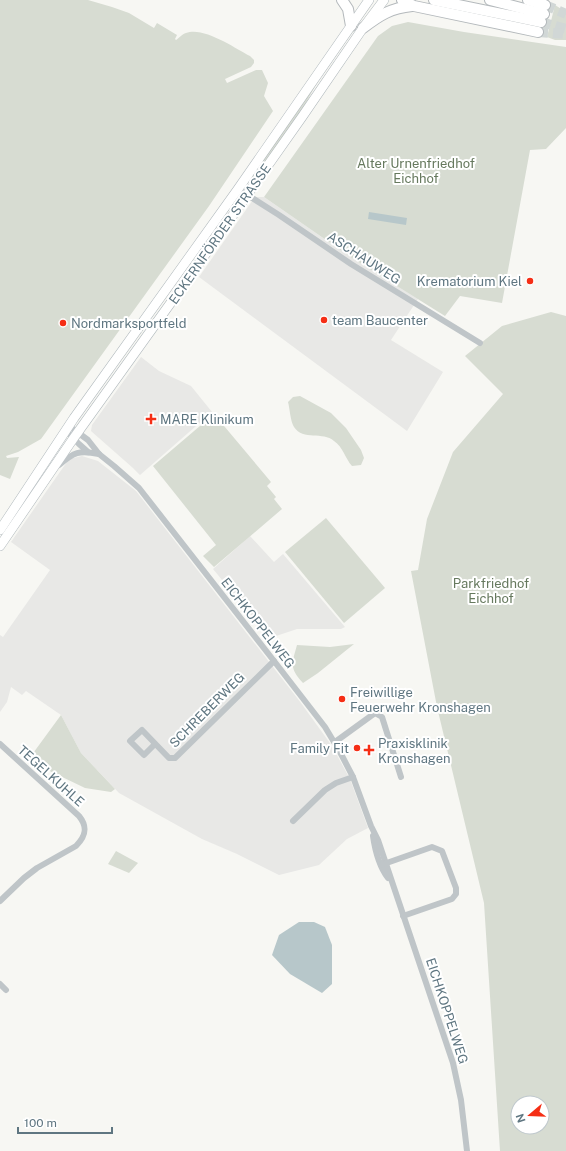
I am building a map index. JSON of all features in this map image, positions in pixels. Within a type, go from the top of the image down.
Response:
[{"type":"highway","points":[[342,0],[348,9],[351,26]]},
{"type":"highway","points":[[402,0],[414,6]]},
{"type":"highway","points":[[434,0],[542,18]]},
{"type":"highway","points":[[490,0],[542,18]]},
{"type":"highway","points":[[528,0],[542,18]]},
{"type":"highway","points":[[363,28],[389,11],[414,6],[542,18]]},
{"type":"main road","name":"ECKERNFÖRDER STRASSE","points":[[0,546],[3,527],[68,429],[238,189],[369,0]]},
{"type":"main road","name":"ECKERNFÖRDER STRASSE","points":[[3,527],[55,466],[248,195],[363,28],[384,0]]},
{"type":"street","name":"ASCHAUWEG","points":[[238,189],[279,214],[351,264],[480,344]]},
{"type":"street","name":"EICHKOPPELWEG","points":[[68,429],[76,436],[88,452]]},
{"type":"street","name":"EICHKOPPELWEG","points":[[76,436],[88,440],[99,454],[138,488],[274,661],[335,742],[353,777],[371,826],[375,848],[391,882],[456,1075],[461,1100],[467,1151]]},
{"type":"street","name":"EICHKOPPELWEG","points":[[55,466],[72,454],[88,452],[99,454]]},
{"type":"street","name":"SCHREBERWEG","points":[[155,744],[169,758],[175,758],[274,661]]},
{"type":"street","points":[[335,742],[375,713],[382,717],[401,777]]},
{"type":"street","name":"TEGELKUHLE","points":[[0,744],[72,809],[84,823],[84,832],[80,842],[76,846],[37,868],[0,901]]},
{"type":"street","points":[[293,821],[324,790],[336,783],[353,777]]},
{"type":"street","points":[[383,864],[432,847],[442,850],[456,888],[456,894],[452,899],[403,916]]},
{"type":"street","points":[[0,984],[6,990]]},
{"type":"shaded area","points":[[255,197],[264,197],[352,258],[418,299],[391,340],[443,372],[407,431],[199,277]]},
{"type":"shaded area","points":[[369,212],[407,218],[406,225],[368,219]]},
{"type":"shaded area","name":"MARE Klinikum","points":[[141,357],[159,371],[191,386],[212,412],[140,475],[91,431],[92,425]]},
{"type":"shaded area","points":[[82,456],[98,461],[136,491],[301,703],[332,746],[350,779],[368,828],[347,839],[319,865],[279,875],[237,854],[202,839],[119,793],[81,753],[61,715],[26,691],[22,695],[11,687],[7,702],[0,712],[0,635],[3,637],[50,570],[11,542],[69,459]]},
{"type":"shaded area","points":[[250,536],[274,562],[283,554],[345,627],[341,629],[297,629],[270,638],[213,569]]},
{"type":"shaded area","points":[[299,922],[314,922],[325,927],[332,945],[332,984],[322,993],[290,974],[272,955],[279,935]]},
{"type":"green space","name":"Nordmarksportfeld","points":[[0,0],[88,0],[129,13],[154,28],[157,23],[177,35],[176,40],[182,35],[193,32],[210,35],[236,48],[254,60],[251,67],[225,79],[227,83],[256,70],[262,70],[268,83],[264,96],[273,111],[209,206],[41,439],[18,452],[6,456],[7,458],[19,457],[10,479],[0,475]]},
{"type":"green space","points":[[555,5],[566,12],[566,40],[555,40],[547,37]]},
{"type":"green space","points":[[368,7],[370,7],[318,81],[298,117],[254,179],[251,176]]},
{"type":"green space","name":"Alter Urnenfriedhof Eichhof","points":[[408,22],[566,47],[566,128],[546,149],[530,150],[502,303],[460,296],[445,316],[352,258],[264,197],[378,36],[392,26]]},
{"type":"green space","name":"Parkfriedhof Eichhof","points":[[551,312],[566,316],[566,1151],[500,1151],[484,903],[437,707],[411,571],[418,570],[427,519],[453,452],[503,394],[465,356],[502,326]]},
{"type":"green space","points":[[300,396],[331,413],[346,428],[361,450],[364,458],[361,465],[352,466],[340,446],[329,438],[302,434],[294,427],[288,402],[293,397]]},
{"type":"green space","points":[[214,414],[271,482],[267,486],[276,497],[274,499],[282,509],[214,567],[203,556],[216,545],[153,466]]},
{"type":"green space","points":[[326,518],[385,588],[344,623],[285,552]]},
{"type":"green space","points":[[354,644],[303,683],[295,673],[293,661],[297,645],[330,647]]},
{"type":"green space","points":[[61,715],[81,753],[115,789],[111,792],[85,788],[29,761],[31,756]]},
{"type":"green space","points":[[116,851],[138,863],[129,873],[108,864]]},
{"type":"tunnel","points":[[545,5],[566,14]]},
{"type":"tunnel","points":[[541,22],[566,29]]},
{"type":"tunnel","points":[[538,32],[566,34]]},
{"type":"place","name":"Krematorium Kiel","points":[[530,281]]},
{"type":"place","name":"team Baucenter","points":[[324,320]]},
{"type":"place","name":"Nordmarksportfeld","points":[[63,323]]},
{"type":"place","name":"MARE Klinikum","points":[[151,419]]},
{"type":"place","name":"Freiwillige Feuerwehr Kronshagen","points":[[342,699]]},
{"type":"place","name":"Family Fit","points":[[357,748]]},
{"type":"place","name":"Praxisklinik Kronshagen","points":[[369,750]]}]
